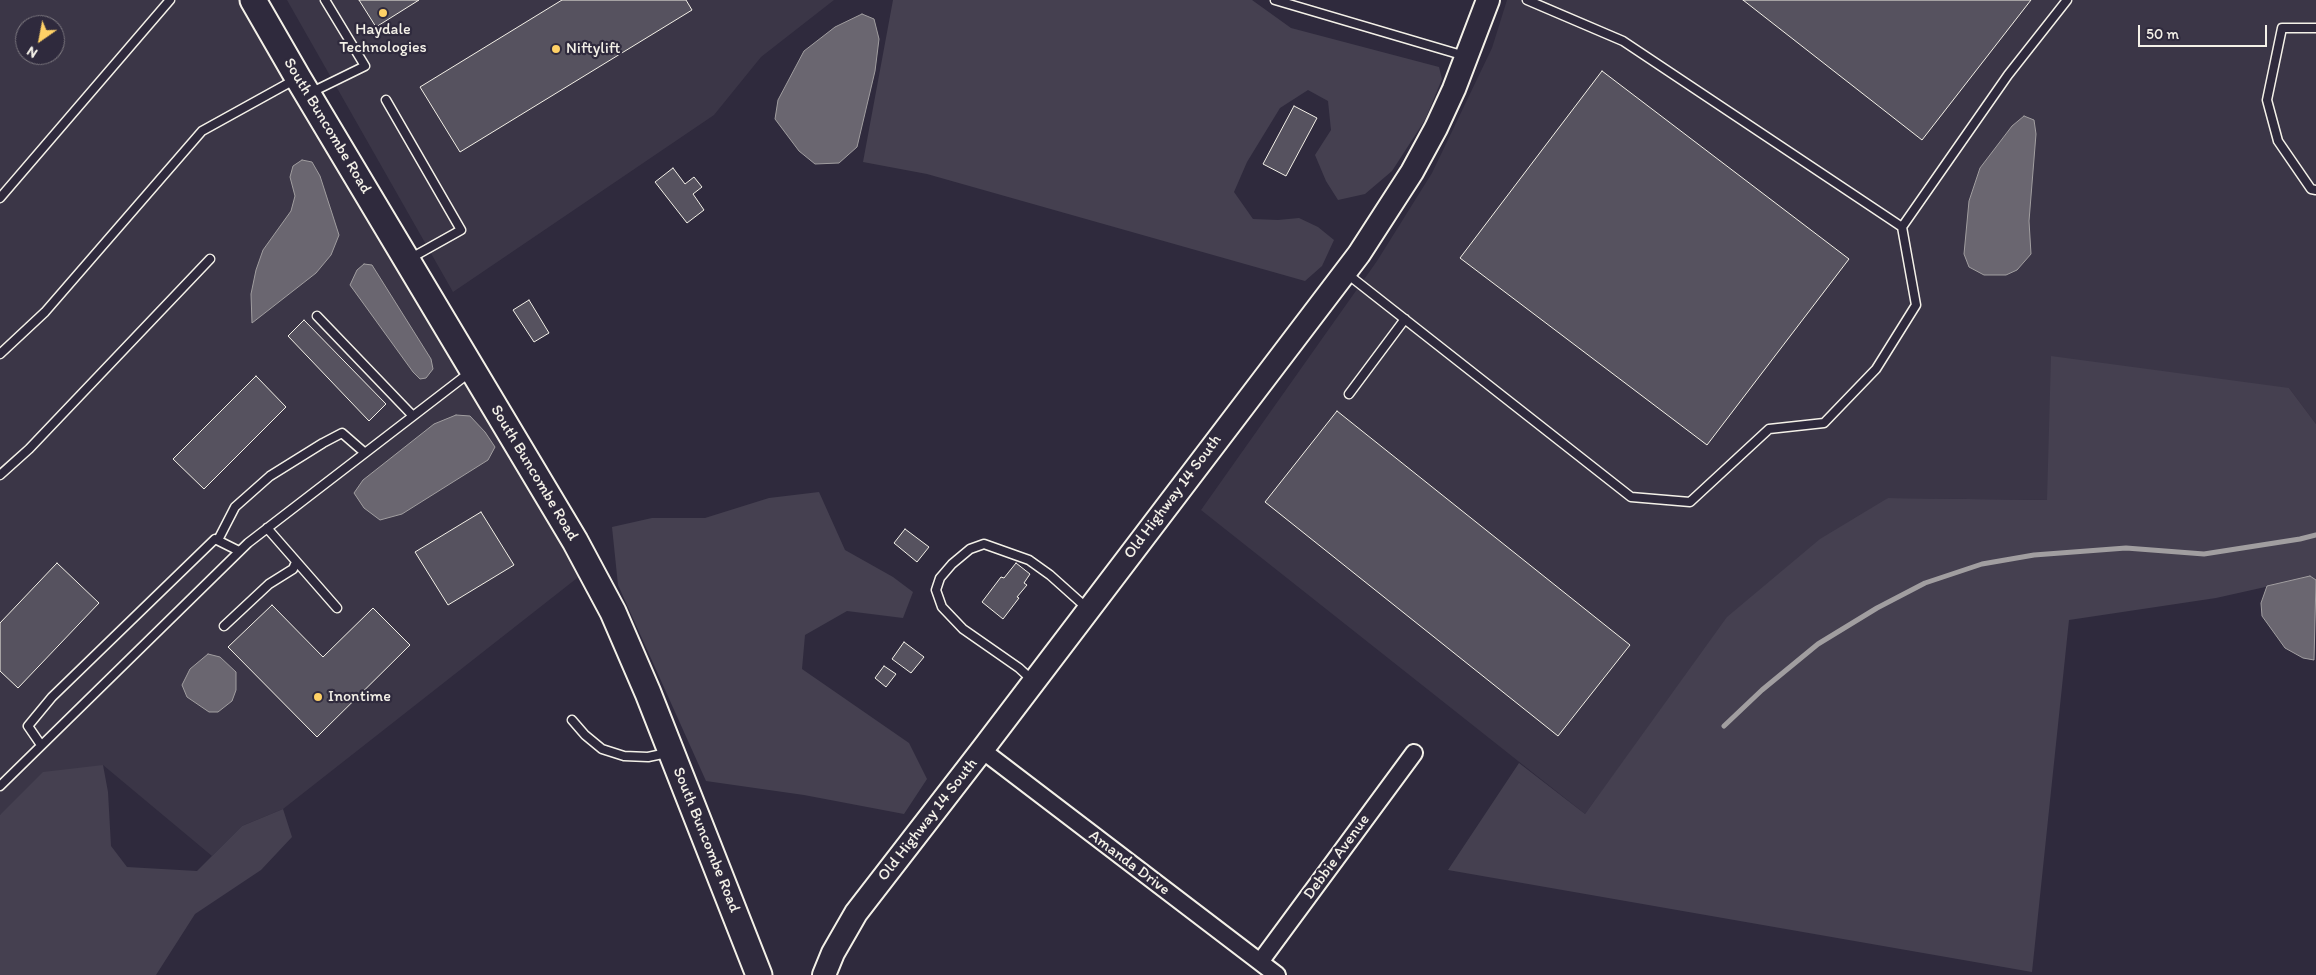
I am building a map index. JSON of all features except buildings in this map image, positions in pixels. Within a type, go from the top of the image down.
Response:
[{"type":"main road","name":"South Buncombe Road","points":[[253,0],[575,541],[608,604],[648,693],[759,975]]},
{"type":"street","name":"Old Highway 14 South","points":[[824,975],[833,953],[856,913],[982,750],[1386,214],[1436,128],[1467,57],[1488,0]]},
{"type":"street","name":"Amanda Drive","points":[[982,750],[1277,975]]},
{"type":"street","name":"Debbie Avenue","points":[[1260,962],[1414,753]]},
{"type":"lane","points":[[0,198],[170,0]]},
{"type":"lane","points":[[0,354],[44,312],[202,131],[303,86],[365,66],[325,0]]},
{"type":"lane","points":[[1275,0],[1467,57]]},
{"type":"lane","points":[[1527,0],[1623,41],[1902,226]]},
{"type":"lane","points":[[1344,272],[1630,497],[1690,502],[1769,429],[1824,423],[1876,369],[1916,305],[1902,226],[2008,75],[2067,0]]},
{"type":"lane","points":[[2316,28],[2282,28],[2267,100],[2278,141],[2311,189],[2316,190]]},
{"type":"lane","points":[[386,100],[460,230],[407,260]]},
{"type":"lane","points":[[0,475],[28,449],[210,259]]},
{"type":"lane","points":[[317,316],[413,416]]},
{"type":"lane","points":[[1349,394],[1405,319]]},
{"type":"lane","points":[[0,786],[239,551],[473,370]]},
{"type":"lane","points":[[218,540],[235,507],[270,476],[323,443],[342,433],[365,453]]},
{"type":"lane","points":[[267,528],[337,608]]},
{"type":"lane","points":[[41,745],[28,726],[52,697],[215,539],[239,551]]},
{"type":"lane","points":[[1034,681],[1019,668],[963,630],[942,607],[936,590],[940,578],[952,564],[970,549],[984,544],[1029,560],[1050,575],[1088,609]]},
{"type":"lane","points":[[224,626],[269,584],[293,569],[296,562]]},
{"type":"lane","points":[[572,720],[584,735],[602,749],[624,756],[648,757],[671,752]]},
{"type":"shaded area","points":[[0,0],[239,0],[581,575],[283,809],[242,826],[212,856],[103,765],[0,815]]},
{"type":"shaded area","points":[[287,0],[834,0],[761,57],[714,115],[453,292]]},
{"type":"shaded area","points":[[893,0],[1252,0],[1291,28],[1439,67],[1442,79],[1425,120],[1392,171],[1365,194],[1338,200],[1326,181],[1315,155],[1331,130],[1328,101],[1308,90],[1280,108],[1247,162],[1234,192],[1253,219],[1278,220],[1299,218],[1318,227],[1334,240],[1322,266],[1305,281],[927,174],[863,162]]},
{"type":"shaded area","points":[[1507,0],[2316,0],[2316,424],[2289,388],[2047,500],[1888,498],[1650,726],[1585,814],[1201,510],[1377,261],[1432,173],[1492,48]]},
{"type":"shaded area","points":[[862,14],[874,19],[879,39],[875,71],[857,147],[839,163],[815,164],[799,151],[775,119],[778,100],[804,51],[835,27]]},
{"type":"shaded area","points":[[2024,116],[2034,120],[2036,134],[2029,221],[2031,254],[2017,270],[2006,275],[1984,275],[1969,267],[1964,254],[1969,201],[1980,168],[2012,126]]},
{"type":"shaded area","points":[[302,160],[312,162],[320,176],[339,235],[331,255],[316,273],[252,323],[251,294],[256,270],[263,250],[291,211],[295,196],[290,177],[293,166]]},
{"type":"shaded area","points":[[364,264],[372,265],[431,359],[433,369],[426,378],[420,379],[413,372],[350,285],[357,270]]},
{"type":"shaded area","points":[[2051,356],[2289,388],[2316,424],[2316,580],[2310,577],[2216,598],[2069,620],[2032,972],[1448,870],[1519,763],[1585,814],[1727,617],[1820,539],[1888,498],[2047,500]]},
{"type":"shaded area","points":[[456,415],[470,416],[485,432],[495,447],[488,460],[402,514],[380,520],[364,508],[354,493],[363,480],[434,424]]},
{"type":"shaded area","points":[[819,492],[845,550],[893,577],[913,592],[903,618],[847,611],[805,635],[802,669],[909,743],[927,779],[904,814],[804,795],[706,781],[618,585],[612,527],[652,518],[705,518],[769,498]]},
{"type":"shaded area","points":[[2310,576],[2316,580],[2314,660],[2303,658],[2285,648],[2262,616],[2261,603],[2267,586]]},
{"type":"shaded area","points":[[208,654],[220,657],[236,672],[236,690],[232,701],[218,712],[209,712],[187,697],[182,685],[190,669]]},
{"type":"shaded area","points":[[103,765],[108,792],[111,846],[127,867],[197,871],[242,826],[283,809],[292,837],[261,870],[195,914],[156,975],[0,975],[0,815],[43,772]]},
{"type":"waterway","points":[[1724,726],[1762,690],[1818,644],[1877,608],[1925,583],[1982,564],[2034,555],[2126,548],[2204,554],[2316,535]]},
{"type":"place","name":"Haydale Technologies","points":[[383,13]]},
{"type":"place","name":"Niftylift","points":[[556,49]]},
{"type":"place","name":"Inontime","points":[[318,697]]}]
